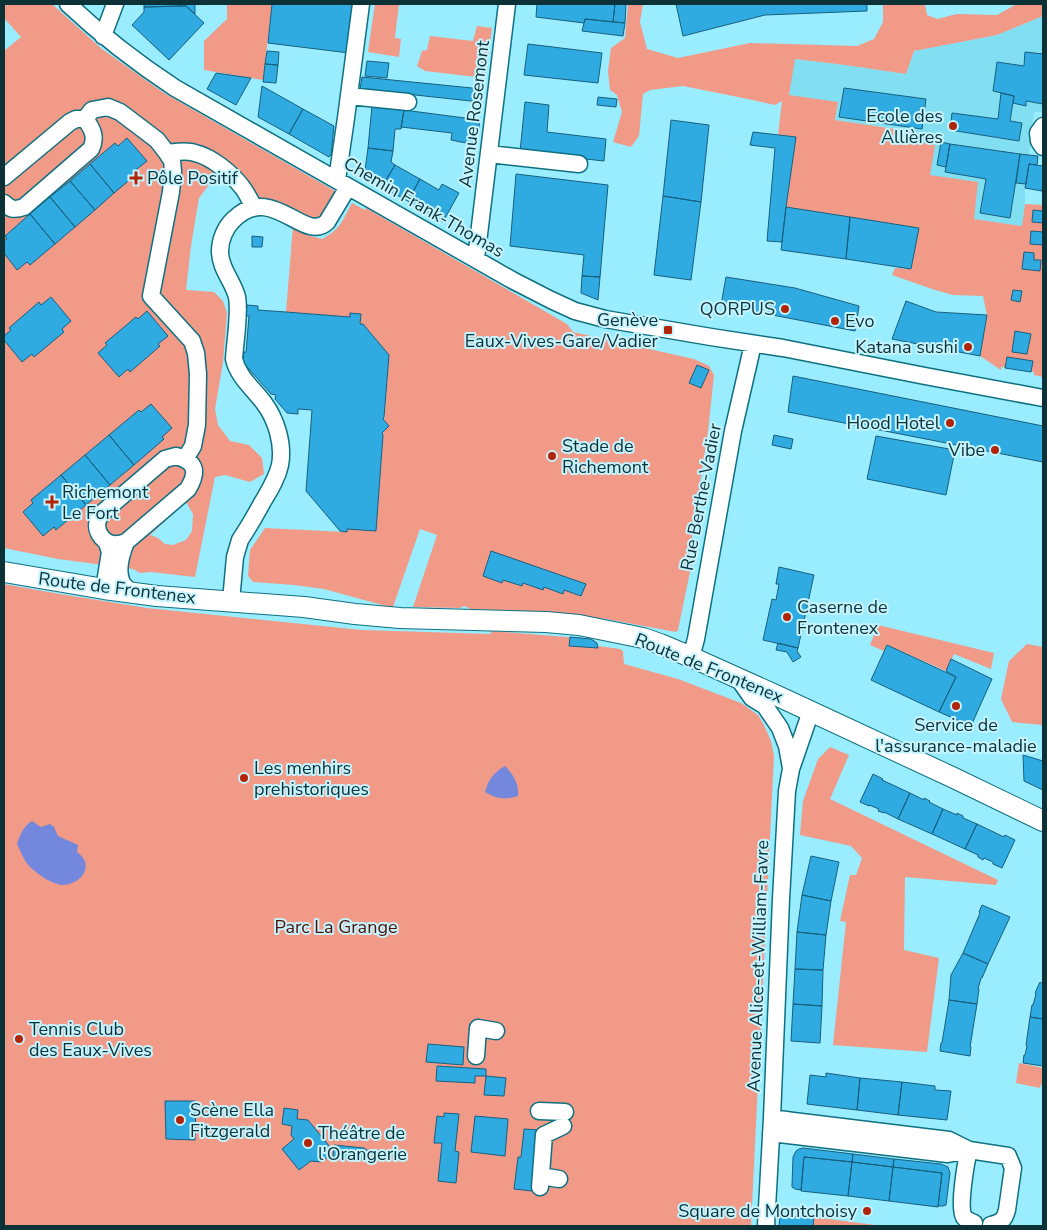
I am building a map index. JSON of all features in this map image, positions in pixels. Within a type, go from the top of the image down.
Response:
[{"type":"main road","name":"Route de Frontenex","points":[[4,572],[157,596],[304,606],[355,614],[400,618],[546,622],[580,625],[643,638],[691,657],[811,711],[1043,820]]},
{"type":"street","name":"Chemin Frank-Thomas","points":[[68,4],[132,59],[175,88],[520,284],[575,311],[605,319],[784,348],[1043,398]]},
{"type":"street","points":[[103,36],[115,4]]},
{"type":"street","points":[[231,601],[237,548],[276,476],[281,458],[276,427],[269,410],[241,377],[234,359],[238,299],[235,289],[223,268],[220,250],[222,238],[231,222],[244,212],[258,206],[277,210],[306,226],[318,226],[327,222],[343,183],[349,96],[361,4]]},
{"type":"street","name":"Avenue Rosemont","points":[[476,259],[507,4]]},
{"type":"street","points":[[349,96],[408,102]]},
{"type":"street","points":[[85,119],[92,110],[108,107],[120,112],[157,140],[172,161],[174,171],[171,192],[151,296],[192,341],[196,353],[198,374],[197,425],[194,446],[185,459]]},
{"type":"street","points":[[4,177],[70,122],[76,119],[85,119]]},
{"type":"street","points":[[4,203],[9,208],[16,210],[24,206],[91,149],[93,144],[92,130],[85,119]]},
{"type":"street","points":[[1043,126],[1038,133],[1039,141],[1043,147]]},
{"type":"street","points":[[167,152],[195,153],[211,160],[229,174],[242,188],[254,208]]},
{"type":"street","points":[[489,154],[579,164]]},
{"type":"street","name":"Rue Berthe-Vadier","points":[[691,657],[696,639],[733,431],[753,344]]},
{"type":"street","points":[[176,456],[185,459],[191,463],[194,472],[194,479],[188,489],[126,542],[116,545],[107,543],[101,538],[97,521],[102,513],[165,459],[176,456]]},
{"type":"street","points":[[126,542],[122,553],[120,579],[132,593]]},
{"type":"street","points":[[104,589],[110,552],[107,543]]},
{"type":"street","points":[[738,678],[752,698],[765,706],[780,728],[787,746],[791,769]]},
{"type":"street","name":"Avenue Alice-et-William-Favre","points":[[766,1226],[785,812],[791,769],[811,711]]},
{"type":"street","points":[[476,1056],[472,1028],[496,1031]]},
{"type":"street","points":[[538,1111],[564,1119],[544,1135],[540,1181],[559,1179]]},
{"type":"street","points":[[771,1125],[791,1134],[948,1154],[969,1150],[1008,1156],[1013,1168],[1007,1210],[1005,1217],[1000,1222],[991,1225],[973,1225],[965,1218],[961,1210],[969,1150]]},
{"type":"shaded area","name":"Ecole des Allières","points":[[1043,16],[1043,112],[1034,112],[1022,226],[974,219],[930,175],[913,141],[914,131],[835,120],[838,103],[789,96],[794,59],[906,74],[914,51],[997,35]]},
{"type":"green space","points":[[4,4],[52,4],[102,49],[164,93],[335,191],[321,217],[311,221],[285,206],[257,197],[219,160],[199,145],[184,144],[217,174],[199,198],[186,290],[214,292],[223,301],[227,313],[223,362],[215,409],[218,425],[230,441],[249,445],[262,458],[264,474],[250,482],[225,475],[215,477],[195,577],[151,572],[140,573],[133,569],[58,559],[4,548],[4,51],[21,37],[4,18]],"holes":[[[186,502],[193,514],[192,531],[186,540],[173,545],[165,544],[158,538],[150,535]]]},
{"type":"green space","points":[[227,4],[272,4],[263,80],[204,70],[204,41],[227,19]]},
{"type":"green space","points":[[375,4],[399,4],[395,38],[401,39],[399,57],[368,52]]},
{"type":"green space","points":[[628,4],[643,4],[640,22],[647,49],[678,58],[750,43],[857,46],[874,39],[883,22],[883,4],[925,4],[927,15],[937,19],[957,14],[997,15],[1017,4],[1043,4],[1043,16],[997,35],[914,51],[906,74],[795,59],[789,95],[838,102],[835,120],[915,132],[914,141],[935,145],[930,175],[978,182],[974,219],[1022,226],[1025,204],[1043,205],[1043,377],[1034,375],[1034,372],[1001,367],[1001,370],[980,356],[987,315],[983,296],[953,295],[892,275],[895,268],[911,269],[918,228],[786,207],[796,137],[778,135],[782,101],[775,105],[683,86],[650,90],[643,94],[639,136],[631,147],[613,142],[622,112],[617,95],[610,90],[608,71],[611,48],[625,38]]},
{"type":"green space","points":[[477,26],[492,28],[485,78],[425,71],[417,66],[422,51],[427,50],[430,36],[473,41]]},
{"type":"green space","name":"Stade de Richemont","points":[[352,203],[365,210],[366,208],[567,324],[573,332],[694,359],[709,366],[714,375],[708,431],[689,556],[693,557],[678,630],[676,632],[606,619],[546,612],[471,609],[464,606],[460,608],[413,607],[437,535],[420,529],[393,607],[324,589],[253,582],[248,576],[250,550],[265,528],[346,532],[347,529],[376,531],[389,355],[363,324],[360,324],[361,314],[351,314],[350,317],[286,312],[293,226],[307,235],[322,239],[337,228]]},
{"type":"green space","name":"Parc La Grange","points":[[4,584],[147,608],[362,630],[491,634],[491,631],[591,639],[598,646],[623,651],[624,664],[678,679],[741,703],[758,715],[771,741],[774,756],[751,1226],[4,1226]]},
{"type":"green space","points":[[878,625],[994,653],[991,669],[954,654],[946,671],[887,645],[884,651],[870,645]]},
{"type":"green space","points":[[1027,644],[1043,647],[1043,725],[1012,722],[1001,699],[1009,661]]},
{"type":"green space","points":[[830,747],[849,755],[830,799],[998,880],[996,885],[905,877],[904,950],[939,958],[927,1052],[833,1045],[846,922],[840,921],[850,875],[856,875],[862,858],[851,846],[800,835],[803,801],[818,759]]},
{"type":"green space","points":[[1019,1063],[1043,1068],[1043,1084],[1041,1084],[1040,1088],[1016,1083]]},
{"type":"green space","points":[[814,1217],[883,1226],[813,1226]]},
{"type":"water","points":[[505,766],[515,780],[518,796],[501,798],[485,792],[492,777]]},
{"type":"water","points":[[32,821],[41,827],[50,824],[54,827],[58,836],[78,845],[77,852],[83,857],[86,869],[79,879],[68,884],[58,884],[42,876],[29,866],[17,844],[19,837]]},
{"type":"building","points":[[144,4],[180,4],[180,6],[144,7]]},
{"type":"building","points":[[180,4],[195,4],[195,14],[186,6],[180,6]]},
{"type":"building","points":[[272,4],[355,4],[349,53],[268,43]]},
{"type":"building","points":[[537,4],[615,4],[613,22],[585,19],[584,23],[536,17]]},
{"type":"building","points":[[615,4],[626,4],[625,23],[613,22]]},
{"type":"building","points":[[676,4],[867,4],[867,11],[765,15],[683,36]]},
{"type":"building","points":[[186,6],[204,23],[169,60],[132,25],[144,12],[144,7]]},
{"type":"building","points":[[585,19],[625,23],[623,36],[582,31]]},
{"type":"building","points":[[528,44],[602,53],[598,83],[524,75]]},
{"type":"building","points":[[267,51],[279,52],[278,65],[265,64]]},
{"type":"building","points":[[1025,52],[1043,54],[1043,104],[1026,101],[1026,106],[1013,103],[1014,96],[993,91],[997,62],[1024,66]]},
{"type":"building","points":[[367,61],[389,63],[387,78],[365,76]]},
{"type":"building","points":[[265,64],[278,65],[276,83],[263,82]]},
{"type":"building","points":[[216,73],[251,78],[236,105],[207,89]]},
{"type":"building","points":[[362,77],[482,89],[480,102],[360,89]]},
{"type":"building","points":[[262,86],[303,109],[289,134],[258,117]]},
{"type":"building","points":[[844,88],[926,99],[922,129],[839,117]]},
{"type":"building","points":[[1001,93],[1014,96],[1010,121],[1022,123],[1019,141],[950,130],[952,113],[998,119]]},
{"type":"building","points":[[598,97],[617,99],[616,107],[597,105]]},
{"type":"building","points":[[525,102],[549,105],[547,132],[606,139],[604,161],[520,152]]},
{"type":"building","points":[[372,106],[404,110],[401,129],[395,129],[393,151],[368,148]]},
{"type":"building","points":[[303,109],[334,126],[331,155],[329,157],[289,134]]},
{"type":"building","points":[[404,110],[480,120],[476,145],[451,140],[452,133],[401,127]]},
{"type":"building","points":[[671,120],[709,125],[701,202],[663,196]]},
{"type":"building","points":[[753,132],[796,137],[782,242],[767,241],[775,148],[750,145]]},
{"type":"building","points":[[127,138],[147,161],[137,169],[139,172],[114,193],[90,164],[115,143],[118,146]]},
{"type":"building","points":[[941,142],[950,144],[946,167],[937,165]]},
{"type":"building","points":[[950,144],[1020,154],[1010,218],[980,213],[986,179],[945,172]]},
{"type":"building","points":[[368,148],[393,151],[391,162],[395,165],[382,187],[373,178],[370,181],[364,178]]},
{"type":"building","points":[[1020,154],[1038,156],[1037,165],[1029,164],[1026,184],[1016,183]]},
{"type":"building","points":[[90,164],[114,193],[95,210],[70,181]]},
{"type":"building","points":[[1029,164],[1043,166],[1042,191],[1025,188]]},
{"type":"building","points":[[395,165],[420,179],[408,201],[382,187]]},
{"type":"building","points":[[516,174],[608,185],[600,277],[582,276],[584,255],[510,246]]},
{"type":"building","points":[[420,179],[439,190],[442,184],[459,193],[443,222],[408,201]]},
{"type":"building","points":[[70,181],[95,210],[75,227],[50,197]]},
{"type":"building","points":[[663,196],[701,202],[691,280],[654,275]]},
{"type":"building","points":[[50,197],[75,227],[55,244],[30,214]]},
{"type":"building","points":[[786,207],[850,217],[846,259],[781,250]]},
{"type":"building","points":[[1033,210],[1043,211],[1043,223],[1032,222]]},
{"type":"building","points":[[30,214],[55,244],[30,265],[27,262],[17,270],[4,253],[4,241],[7,239],[5,236]]},
{"type":"building","points":[[850,217],[919,228],[911,269],[846,259]]},
{"type":"building","points":[[1031,231],[1043,232],[1043,245],[1030,244]]},
{"type":"building","points":[[252,236],[263,237],[262,247],[252,247]]},
{"type":"building","points":[[1024,252],[1034,253],[1034,260],[1041,260],[1040,271],[1022,269]]},
{"type":"building","points":[[582,276],[600,277],[598,300],[581,293]]},
{"type":"building","points":[[726,277],[795,288],[859,306],[855,331],[721,305]]},
{"type":"building","points":[[1013,290],[1022,291],[1020,302],[1011,300]]},
{"type":"building","points":[[51,297],[71,321],[62,329],[64,332],[34,357],[32,354],[22,362],[4,340],[4,336],[11,330],[9,328],[39,302],[41,305]]},
{"type":"building","points":[[906,301],[936,312],[987,315],[980,356],[892,339]]},
{"type":"building","points":[[247,305],[258,306],[258,310],[350,317],[350,313],[361,314],[360,324],[363,324],[389,355],[383,419],[389,426],[382,433],[376,531],[347,529],[347,532],[340,531],[306,491],[312,410],[298,409],[298,414],[287,413],[275,399],[276,395],[271,394],[243,362],[244,352],[246,352],[249,316],[246,316]]},
{"type":"building","points":[[147,311],[168,336],[158,344],[160,346],[130,372],[128,369],[119,377],[98,353],[107,345],[105,343],[136,317],[138,319]]},
{"type":"building","points":[[1015,331],[1031,334],[1027,354],[1012,352]]},
{"type":"building","points":[[1007,357],[1033,361],[1031,372],[1005,368]]},
{"type":"building","points":[[697,365],[709,370],[701,388],[689,383]]},
{"type":"building","points":[[793,376],[1043,426],[1043,462],[788,412]]},
{"type":"building","points":[[151,404],[172,428],[162,437],[164,439],[134,465],[109,435],[139,410],[141,412]]},
{"type":"building","points":[[109,435],[134,465],[110,485],[85,455]]},
{"type":"building","points":[[774,435],[793,439],[791,449],[772,445]]},
{"type":"building","points":[[876,436],[955,450],[946,495],[867,479]]},
{"type":"building","points":[[85,455],[110,485],[86,505],[61,475]]},
{"type":"building","points":[[61,475],[86,505],[56,530],[54,527],[43,536],[23,512],[33,503],[31,500]]},
{"type":"building","points":[[491,551],[586,584],[581,596],[564,590],[563,594],[544,587],[543,590],[523,583],[522,586],[503,580],[502,583],[483,576]]},
{"type":"building","points":[[779,567],[814,575],[798,648],[763,640],[772,599],[776,600],[779,584],[776,584]]},
{"type":"building","points":[[570,637],[591,639],[597,643],[598,648],[569,646]]},
{"type":"building","points":[[778,643],[798,648],[797,651],[801,657],[793,662],[787,652],[776,650]]},
{"type":"building","points":[[887,645],[956,677],[939,712],[871,680]]},
{"type":"building","points":[[951,659],[992,679],[971,726],[939,712],[956,677],[946,671]]},
{"type":"building","points":[[1023,755],[1043,761],[1043,790],[1024,781]]},
{"type":"building","points":[[873,774],[910,793],[898,819],[860,802]]},
{"type":"building","points":[[910,793],[924,800],[924,798],[943,809],[932,834],[898,819]]},
{"type":"building","points":[[943,809],[957,815],[957,813],[977,824],[965,849],[932,834]]},
{"type":"building","points":[[977,824],[1004,837],[1005,835],[1015,840],[1002,868],[984,858],[983,860],[978,855],[965,849]]},
{"type":"building","points":[[811,856],[839,862],[831,901],[802,895]]},
{"type":"building","points":[[802,895],[831,901],[826,935],[797,932]]},
{"type":"building","points":[[982,905],[1010,917],[988,964],[963,953]]},
{"type":"building","points":[[797,932],[826,935],[823,970],[795,969]]},
{"type":"building","points":[[963,953],[988,964],[981,978],[977,1004],[949,1000],[951,975]]},
{"type":"building","points":[[795,969],[823,970],[822,1006],[793,1004]]},
{"type":"building","points":[[1040,982],[1043,984],[1043,1019],[1030,1017],[1035,993]]},
{"type":"building","points":[[949,1000],[977,1004],[970,1056],[940,1051]]},
{"type":"building","points":[[793,1004],[822,1006],[820,1043],[791,1041]]},
{"type":"building","points":[[1030,1017],[1043,1019],[1043,1066],[1023,1063]]},
{"type":"building","points":[[428,1044],[464,1047],[463,1065],[426,1062]]},
{"type":"building","points":[[437,1066],[486,1069],[486,1076],[475,1076],[475,1083],[436,1081]]},
{"type":"building","points":[[826,1073],[860,1078],[857,1110],[807,1104],[810,1075],[826,1077]]},
{"type":"building","points":[[486,1076],[506,1078],[504,1096],[484,1095]]},
{"type":"building","points":[[860,1078],[902,1082],[898,1115],[857,1110]]},
{"type":"building","points":[[902,1082],[935,1086],[935,1090],[951,1091],[947,1120],[898,1115]]},
{"type":"building","name":"Scène Ella Fitzgerald","points":[[165,1101],[196,1101],[195,1140],[166,1139]]},
{"type":"building","name":"Théâtre de l'Orangerie","points":[[284,1108],[298,1110],[297,1119],[308,1120],[330,1147],[329,1156],[321,1162],[311,1161],[299,1170],[282,1149],[294,1139],[291,1135],[292,1126],[282,1124]]},
{"type":"building","points":[[444,1113],[459,1114],[455,1151],[459,1152],[456,1183],[438,1181],[442,1143],[434,1143],[437,1116],[444,1117]]},
{"type":"building","points":[[475,1116],[508,1119],[505,1156],[471,1152]]},
{"type":"building","points":[[524,1129],[539,1130],[532,1191],[514,1189],[518,1157],[521,1157]]},
{"type":"building","points":[[334,1145],[364,1148],[369,1155],[363,1160],[333,1157]]},
{"type":"building","points":[[803,1148],[853,1154],[852,1162],[804,1157],[801,1190],[795,1189],[792,1187],[793,1157],[796,1151]]},
{"type":"building","points":[[853,1154],[894,1159],[893,1167],[852,1162]]},
{"type":"building","points":[[804,1157],[852,1162],[848,1196],[801,1191]]},
{"type":"building","points":[[894,1159],[941,1164],[948,1167],[950,1173],[946,1205],[938,1206],[942,1173],[893,1167]]},
{"type":"building","points":[[852,1162],[893,1167],[889,1201],[848,1196]]},
{"type":"building","points":[[893,1167],[942,1173],[938,1207],[889,1201]]},
{"type":"building","points":[[780,1216],[814,1217],[813,1226],[779,1226]]},
{"type":"place","name":"Ecole des Allières","points":[[953,126]]},
{"type":"place","name":"Pôle Positif","points":[[136,178]]},
{"type":"place","name":"QORPUS","points":[[785,309]]},
{"type":"place","name":"Evo","points":[[835,321]]},
{"type":"place","name":"Genève Eaux-Vives-Gare/Vadier","points":[[668,330]]},
{"type":"place","name":"Katana sushi","points":[[968,347]]},
{"type":"place","name":"Hood Hotel","points":[[950,423]]},
{"type":"place","name":"Vibe","points":[[995,450]]},
{"type":"place","name":"Stade de Richemont","points":[[552,456]]},
{"type":"place","name":"Richemont Le Fort","points":[[52,502]]},
{"type":"place","name":"Caserne de Frontenex","points":[[787,617]]},
{"type":"place","name":"Service de l'assurance-maladie","points":[[956,706]]},
{"type":"place","name":"Les menhirs prehistoriques","points":[[244,778]]},
{"type":"place","name":"Tennis Club des Eaux-Vives","points":[[19,1039]]},
{"type":"place","name":"Scène Ella Fitzgerald","points":[[180,1120]]},
{"type":"place","name":"Théâtre de l'Orangerie","points":[[308,1143]]},
{"type":"place","name":"Square de Montchoisy","points":[[867,1211]]}]
